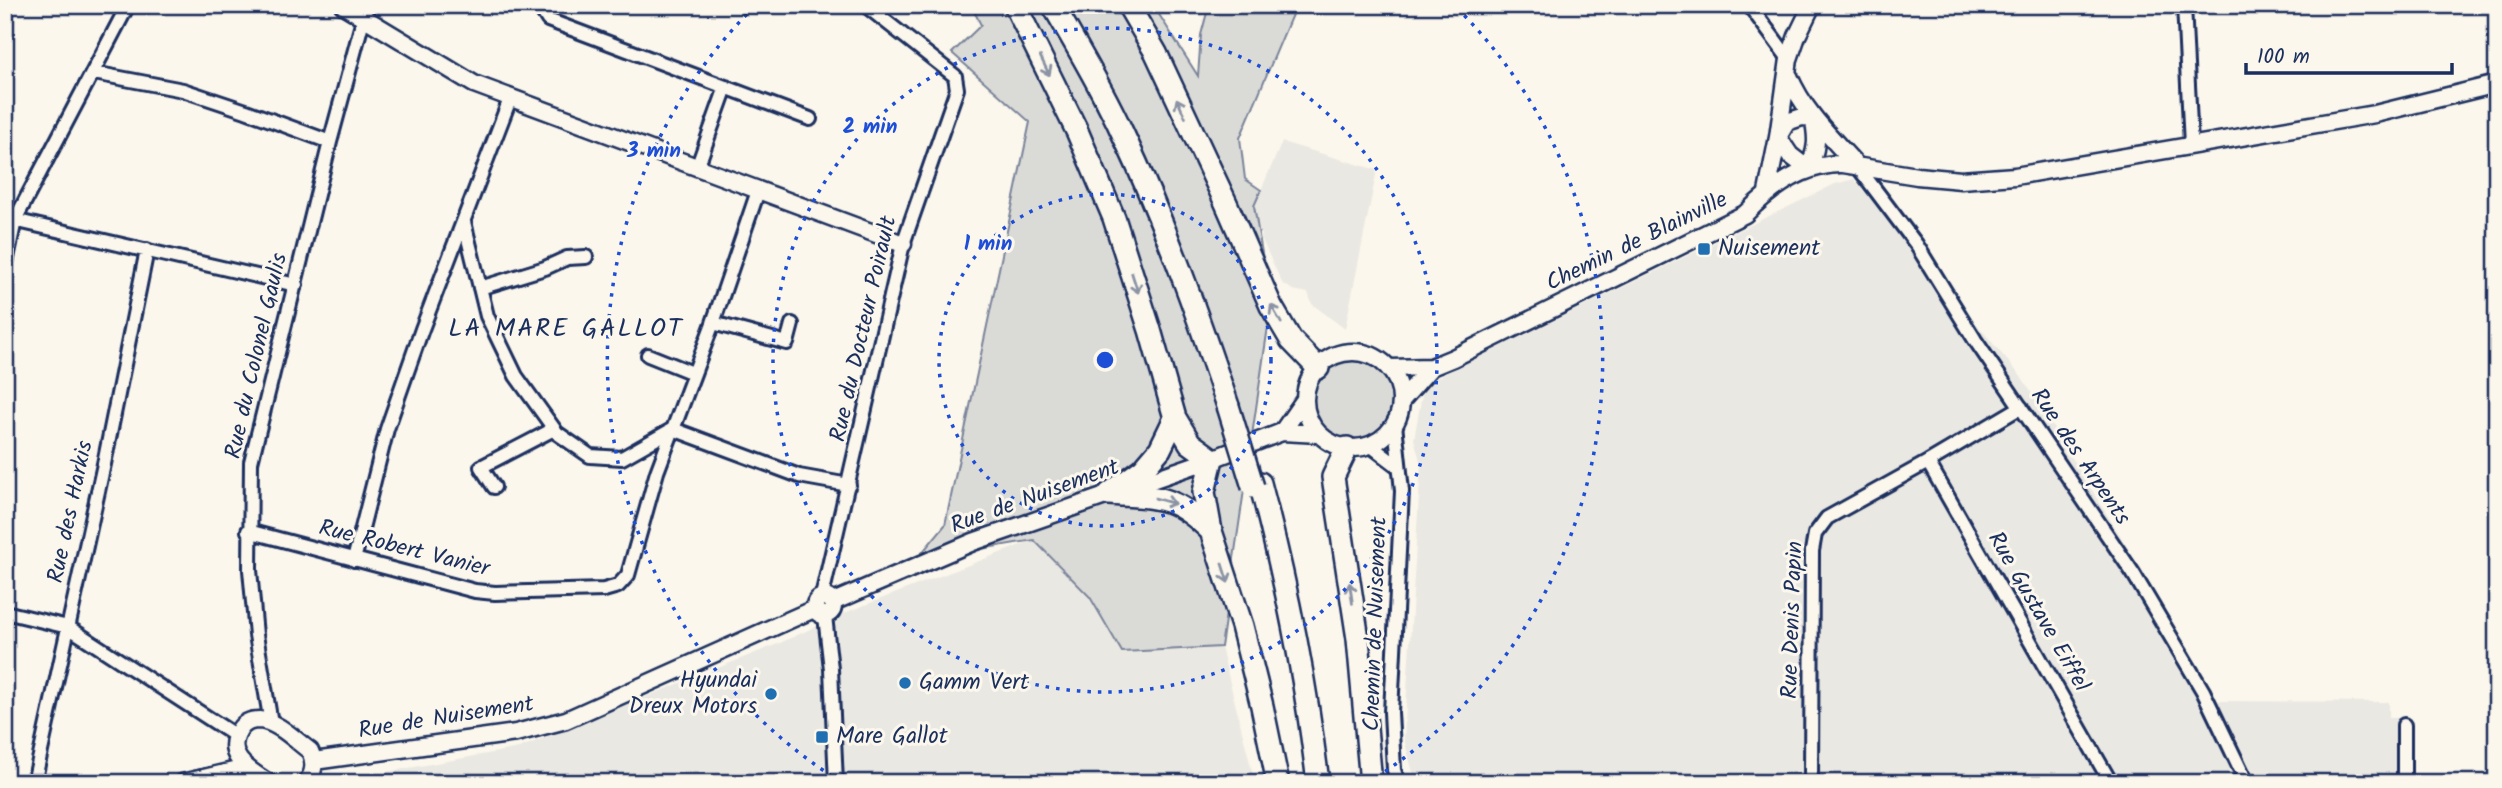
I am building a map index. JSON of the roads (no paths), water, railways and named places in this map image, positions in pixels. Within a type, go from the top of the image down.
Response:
[{"type":"main road","points":[[1015,5],[1077,131],[1114,218],[1175,418],[1190,443],[1212,459],[1204,492],[1211,531],[1242,626],[1278,783]]},
{"type":"main road","points":[[1053,5],[1121,129],[1155,205],[1231,405]]},
{"type":"main road","points":[[1062,5],[1133,138],[1200,300],[1283,569],[1312,729],[1325,783]]},
{"type":"main road","points":[[1128,5],[1156,53],[1271,306],[1295,346],[1318,368]]},
{"type":"main road","points":[[1109,494],[1143,470],[1160,449],[1175,418]]},
{"type":"main road","points":[[1347,448],[1333,477],[1357,639],[1371,783]]},
{"type":"main road","points":[[1257,485],[1286,629],[1310,783]]},
{"type":"main road","points":[[1109,494],[1164,498],[1184,508],[1211,531]]},
{"type":"main road","points":[[1312,729],[1318,783]]},
{"type":"street","points":[[5,268],[10,219],[94,73],[128,5]]},
{"type":"street","points":[[343,5],[365,12],[474,84],[903,244]]},
{"type":"street","name":"Rue du Docteur Poirault","points":[[824,606],[903,244],[957,89],[955,76],[865,5]]},
{"type":"street","points":[[1749,5],[1788,66],[1796,93],[1813,118],[1858,167]]},
{"type":"street","points":[[1767,192],[1788,66],[1797,36],[1812,5]]},
{"type":"street","points":[[2184,5],[2191,145]]},
{"type":"street","points":[[539,6],[548,20],[810,119]]},
{"type":"street","name":"Rue du Colonel Gaulis","points":[[271,723],[256,635],[250,570],[248,531],[251,462],[365,12]]},
{"type":"street","points":[[94,73],[183,90],[246,110],[330,142]]},
{"type":"street","name":"Chemin de Blainville","points":[[1402,400],[1431,367],[1745,214],[1767,192],[1808,169],[1832,164],[1961,180],[2015,176],[2375,114],[2497,85]]},
{"type":"street","points":[[696,168],[726,87]]},
{"type":"street","points":[[354,560],[387,429],[422,329],[510,99]]},
{"type":"street","points":[[1778,137],[1787,121],[1802,117],[1813,118]]},
{"type":"street","points":[[1778,137],[1790,155],[1808,169],[1816,153],[1818,139],[1813,118]]},
{"type":"street","name":"Rue des Arpents","points":[[1858,167],[1904,226],[1975,340],[2133,573],[2203,691],[2247,783]]},
{"type":"street","name":"Rue Robert Vanier","points":[[248,531],[475,592],[591,590],[618,586],[628,575],[657,472],[713,323],[758,191]]},
{"type":"street","points":[[10,219],[296,285]]},
{"type":"street","points":[[464,222],[486,316],[516,376],[554,429],[590,456],[622,458],[673,429],[799,476],[849,485]]},
{"type":"street","name":"Rue des Harkis","points":[[34,783],[147,250]]},
{"type":"street","points":[[480,288],[545,268],[567,258],[586,257]]},
{"type":"street","points":[[713,323],[787,343],[792,324]]},
{"type":"street","points":[[1354,352],[1377,358],[1390,368],[1401,388],[1402,400],[1395,425],[1385,436],[1370,445],[1347,448],[1332,443],[1319,434],[1307,412],[1305,399],[1307,388],[1318,368],[1331,358],[1354,352]]},
{"type":"street","points":[[648,355],[693,373]]},
{"type":"street","name":"Chemin de Blainville","points":[[1390,368],[1431,367]]},
{"type":"street","points":[[1282,432],[1305,399]]},
{"type":"street","name":"Rue Denis Papin","points":[[1811,783],[1812,551],[1815,534],[1827,518],[2021,407]]},
{"type":"street","name":"Chemin de Nuisement","points":[[1395,425],[1402,500],[1391,712],[1394,770],[1398,783]]},
{"type":"street","points":[[494,487],[481,467],[554,429]]},
{"type":"street","name":"Rue de Nuisement","points":[[313,761],[516,733],[566,720],[973,542],[1282,432],[1319,434]]},
{"type":"street","points":[[1370,445],[1399,467]]},
{"type":"street","name":"Rue Gustave Eiffel","points":[[1928,462],[2111,783]]},
{"type":"street","points":[[824,606],[831,669],[836,783]]},
{"type":"street","points":[[5,612],[68,627],[236,736]]},
{"type":"street","points":[[269,783],[246,768],[236,757],[236,736],[243,725],[251,721],[271,723],[310,751],[313,761],[310,778],[305,783]]},
{"type":"street","points":[[2404,725],[2404,783]]},
{"type":"street","points":[[182,783],[246,768]]},
{"type":"place","name":"Nuisement","points":[[1704,249]]},
{"type":"place","name":"Gamm Vert","points":[[905,683]]},
{"type":"place","name":"Hyundai Dreux Motors","points":[[771,694]]},
{"type":"place","name":"Mare Gallot","points":[[822,737]]},
{"type":"district","name":"LA MARE GALLOT","points":[[566,329]]}]
